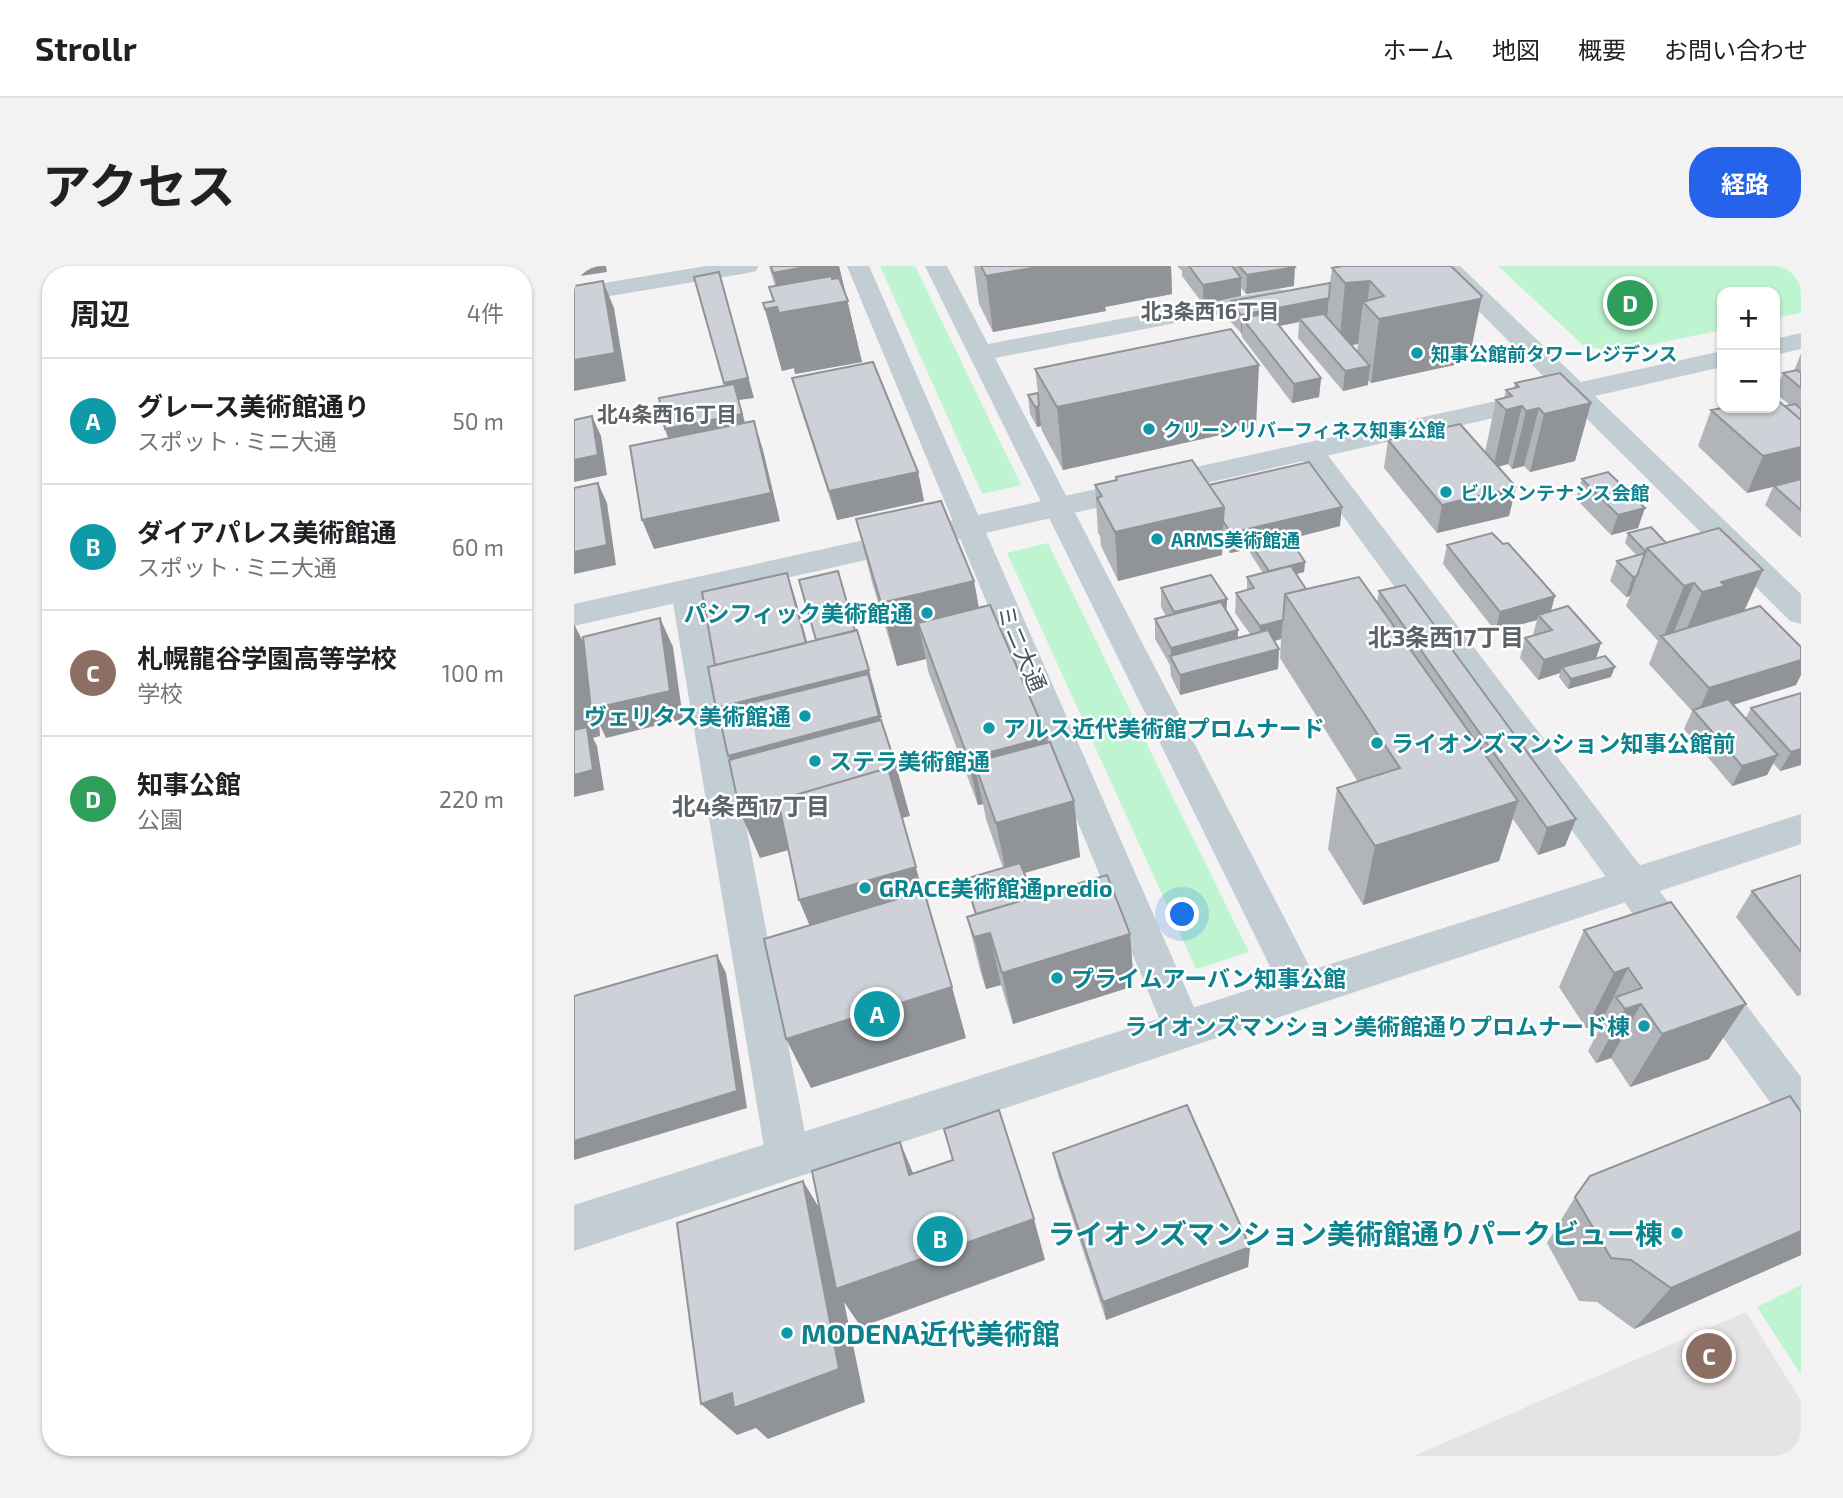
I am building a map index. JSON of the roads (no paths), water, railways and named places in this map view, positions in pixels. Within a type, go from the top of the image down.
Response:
[{"type":"street","points":[[574,295],[748,266]]},
{"type":"street","name":"ミニ大通","points":[[858,266],[1184,1030]]},
{"type":"street","points":[[936,266],[1302,991]]},
{"type":"street","points":[[1437,267],[1575,392],[1801,613]]},
{"type":"street","points":[[980,353],[1301,292]]},
{"type":"street","points":[[1780,346],[1801,341]]},
{"type":"street","points":[[574,615],[1717,360]]},
{"type":"street","points":[[1310,451],[1801,1110]]},
{"type":"street","points":[[686,591],[788,1159]]},
{"type":"street","points":[[574,1228],[1801,829]]},
{"type":"place","name":"知事公館","points":[[1630,303]]},
{"type":"place","name":"知事公館前タワーレジデンス","points":[[1417,353]]},
{"type":"place","name":"クリーンリバーフィネス知事公館","points":[[1149,429]]},
{"type":"place","name":"ビルメンテナンス会館","points":[[1446,492]]},
{"type":"place","name":"ARMS美術館通","points":[[1157,539]]},
{"type":"place","name":"パシフィック美術館通","points":[[927,613]]},
{"type":"place","name":"ヴェリタス美術館通","points":[[805,716]]},
{"type":"place","name":"アルス近代美術館プロムナード","points":[[989,728]]},
{"type":"place","name":"ライオンズマンション知事公館前","points":[[1377,743]]},
{"type":"place","name":"ステラ美術館通","points":[[815,761]]},
{"type":"place","name":"GRACE美術館通predio","points":[[865,888]]},
{"type":"place","name":"プライムアーバン知事公館","points":[[1057,978]]},
{"type":"place","name":"グレース美術館通り","points":[[877,1014]]},
{"type":"place","name":"ライオンズマンション美術館通りプロムナード棟","points":[[1644,1026]]},
{"type":"place","name":"ライオンズマンション美術館通りパークビュー棟","points":[[1677,1233]]},
{"type":"place","name":"ダイアパレス美術館通","points":[[940,1239]]},
{"type":"place","name":"MODENA近代美術館","points":[[787,1333]]},
{"type":"place","name":"札幌龍谷学園高等学校","points":[[1709,1356]]},
{"type":"district","name":"北3条西16丁目","points":[[1210,310]]},
{"type":"district","name":"北4条西16丁目","points":[[667,413]]},
{"type":"district","name":"北3条西17丁目","points":[[1446,636]]},
{"type":"district","name":"北4条西17丁目","points":[[751,805]]}]
